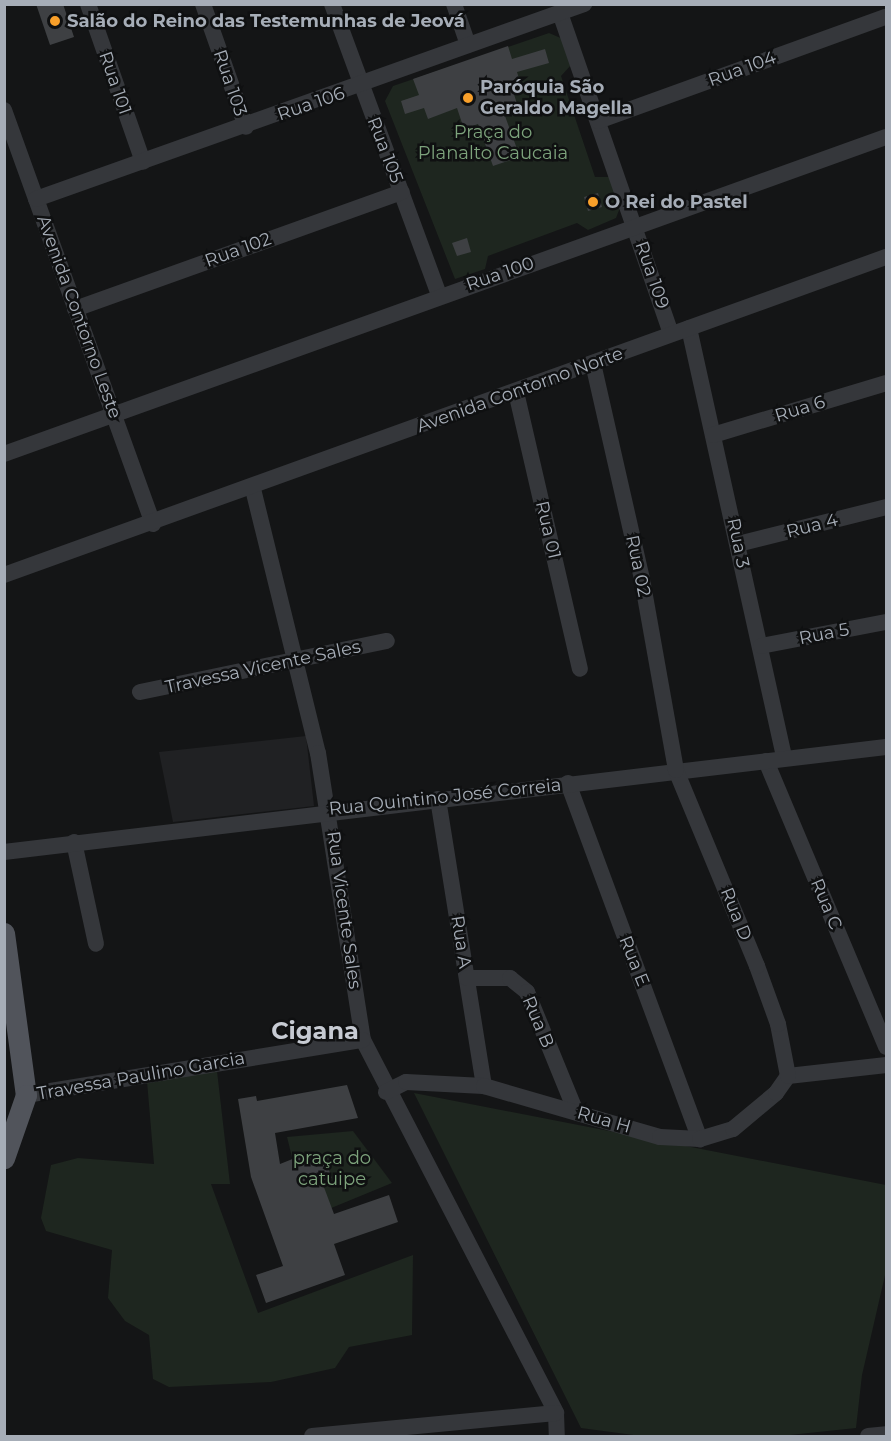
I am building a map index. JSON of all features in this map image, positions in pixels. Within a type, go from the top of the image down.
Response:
[{"type":"main road","points":[[4,933],[12,1031],[26,1095],[4,1158]]},
{"type":"street","name":"Rua 101","points":[[88,4],[142,162]]},
{"type":"street","name":"Rua 103","points":[[203,4],[246,127]]},
{"type":"street","name":"Rua 105","points":[[332,4],[439,295]]},
{"type":"street","points":[[454,4],[468,45]]},
{"type":"street","name":"Rua 106","points":[[36,200],[361,86],[570,8]]},
{"type":"street","name":"Rua 109","points":[[570,8],[598,121],[671,333]]},
{"type":"street","name":"Rua 104","points":[[598,121],[886,17]]},
{"type":"street","name":"Avenida Contorno Leste","points":[[4,110],[153,524]]},
{"type":"street","name":"Rua 100","points":[[4,454],[439,295],[636,228],[886,137]]},
{"type":"street","name":"Rua 102","points":[[75,309],[402,192]]},
{"type":"street","name":"Avenida Contorno Norte","points":[[4,575],[253,489],[671,333],[886,257]]},
{"type":"street","name":"Rua 3","points":[[689,328],[784,758]]},
{"type":"street","name":"Rua 02","points":[[592,363],[642,579],[676,770]]},
{"type":"street","name":"Rua 6","points":[[713,435],[886,383]]},
{"type":"street","name":"Rua 01","points":[[516,392],[580,669]]},
{"type":"street","name":"Rua Vicente Sales","points":[[253,489],[329,809],[363,1040],[386,1092],[556,1413],[557,1437]]},
{"type":"street","name":"Rua 4","points":[[738,544],[886,507]]},
{"type":"street","name":"Rua 5","points":[[761,646],[886,622]]},
{"type":"street","name":"Travessa Vicente Sales","points":[[140,692],[295,662],[387,641]]},
{"type":"street","name":"Rua Quintino José Correia","points":[[4,852],[329,809],[438,799],[784,758],[884,752]]},
{"type":"street","name":"Rua C","points":[[766,761],[886,1047]]},
{"type":"street","name":"Rua D","points":[[676,770],[757,966],[788,1069]]},
{"type":"street","name":"Rua E","points":[[568,783],[700,1139]]},
{"type":"street","name":"Rua A","points":[[438,799],[484,1086]]},
{"type":"street","points":[[74,842],[96,944]]},
{"type":"street","name":"Rua B","points":[[467,978],[510,978],[527,992],[576,1112]]},
{"type":"street","name":"Travessa Paulino Garcia","points":[[26,1095],[363,1040]]},
{"type":"street","points":[[788,1069],[886,1065]]},
{"type":"street","name":"Rua H","points":[[386,1092],[406,1082],[484,1086],[660,1137],[700,1139],[733,1129],[776,1094],[788,1069]]},
{"type":"street","points":[[312,1437],[556,1413]]},
{"type":"street","points":[[868,1437],[886,1434]]},
{"type":"shaded area","points":[[306,736],[314,806],[173,822],[159,752]]},
{"type":"green space","name":"Praça do Planalto Caucaia","points":[[549,33],[563,39],[572,64],[561,76],[595,177],[611,177],[621,205],[616,218],[588,230],[577,223],[488,256],[485,269],[455,279],[385,101],[393,86]]},
{"type":"green space","points":[[217,1071],[230,1184],[211,1184],[258,1313],[413,1255],[412,1335],[349,1347],[335,1368],[271,1382],[169,1387],[153,1379],[149,1335],[125,1321],[108,1298],[112,1250],[46,1231],[41,1218],[51,1165],[78,1158],[154,1164],[147,1081]]},
{"type":"green space","points":[[414,1093],[886,1185],[886,1271],[862,1375],[856,1428],[780,1436],[641,1436],[581,1428]]},
{"type":"green space","name":"praça do catuipe","points":[[353,1131],[392,1183],[307,1218],[287,1137]]},
{"type":"building","name":"Salão do Reino das Testemunhas de Jeová","points":[[36,4],[63,4],[74,37],[50,45]]},
{"type":"building","name":"Paróquia São Geraldo Magella","points":[[508,46],[512,59],[545,49],[549,63],[517,72],[521,85],[512,88],[519,110],[505,116],[520,157],[493,166],[478,124],[464,129],[457,108],[428,119],[424,108],[405,114],[401,101],[419,95],[413,79]]},
{"type":"building","name":"O Rei do Pastel","points":[[598,193],[602,207],[588,211],[584,197]]},
{"type":"building","points":[[467,238],[471,252],[457,256],[452,243]]},
{"type":"building","points":[[347,1085],[358,1118],[275,1133],[280,1164],[310,1152],[316,1167],[326,1163],[332,1178],[322,1182],[334,1214],[389,1195],[398,1222],[334,1244],[345,1275],[266,1303],[256,1275],[283,1266],[251,1177],[238,1099],[256,1096],[257,1101]]},
{"type":"place","name":"Salão do Reino das Testemunhas de Jeová","points":[[55,21]]},
{"type":"place","name":"Paróquia São Geraldo Magella","points":[[468,98]]},
{"type":"place","name":"O Rei do Pastel","points":[[593,202]]},
{"type":"district","name":"Cigana","points":[[315,1031]]}]
